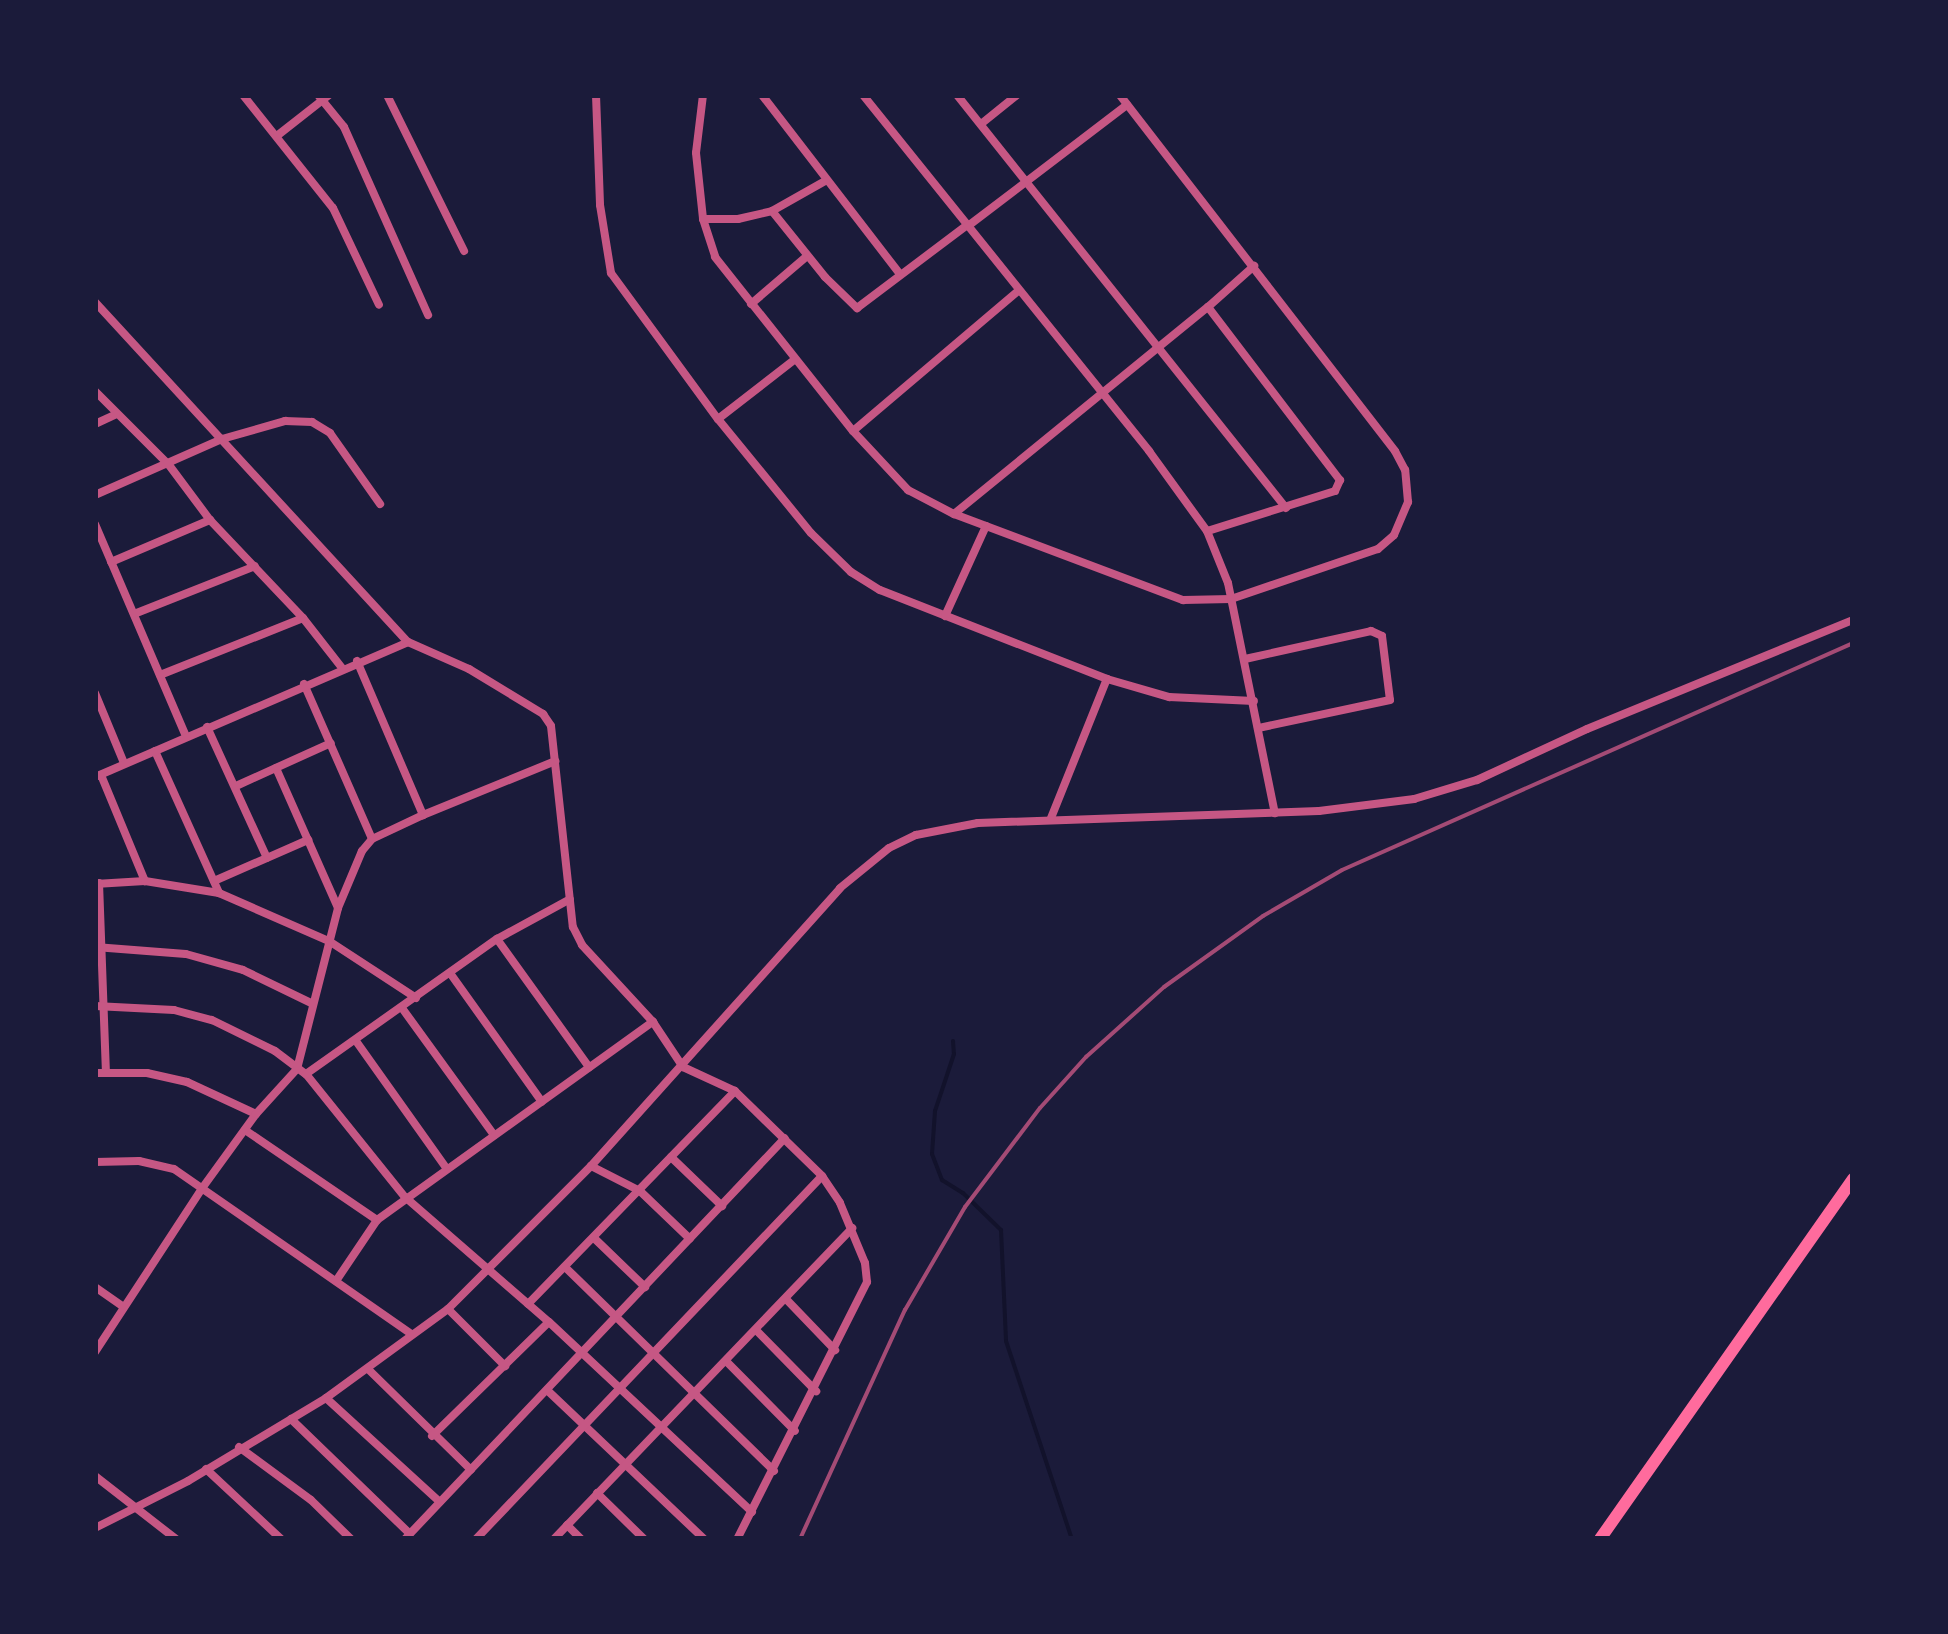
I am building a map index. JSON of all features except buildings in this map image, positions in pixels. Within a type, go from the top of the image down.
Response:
[{"type":"highway","points":[[1600,1539],[1853,1179]]},
{"type":"street","points":[[243,95],[332,208],[380,305]]},
{"type":"street","points":[[387,95],[464,251]]},
{"type":"street","points":[[596,95],[600,204],[611,273],[718,419],[811,533],[852,572],[880,590],[1107,679],[1169,697],[1254,701]]},
{"type":"street","points":[[703,95],[696,153],[703,220],[715,257],[852,431],[908,490],[954,514],[1157,594],[1201,601],[1231,598],[1378,549],[1394,535],[1408,502],[1405,470],[1254,266],[1120,95]]},
{"type":"street","points":[[762,95],[900,274]]},
{"type":"street","points":[[862,95],[1207,531],[1223,566],[1231,598],[1276,812]]},
{"type":"street","points":[[956,95],[1286,508]]},
{"type":"street","points":[[981,124],[1017,95]]},
{"type":"street","points":[[278,136],[323,97],[344,128],[428,315]]},
{"type":"street","points":[[772,211],[853,307],[865,305],[900,274],[1127,105]]},
{"type":"street","points":[[703,220],[738,219],[772,211],[826,181]]},
{"type":"street","points":[[750,304],[807,256]]},
{"type":"street","points":[[954,514],[1103,396],[1254,266]]},
{"type":"street","points":[[852,431],[1018,291]]},
{"type":"street","points":[[95,302],[408,642],[535,706],[551,726],[573,926],[582,945],[653,1022],[682,1067],[735,1091],[822,1176],[852,1228],[867,1282],[816,1391],[738,1539]]},
{"type":"street","points":[[1207,531],[1336,491],[1340,480],[1208,306]]},
{"type":"street","points":[[718,419],[794,360]]},
{"type":"street","points":[[95,391],[169,466],[210,520],[302,618],[342,668]]},
{"type":"street","points":[[95,424],[116,414]]},
{"type":"street","points":[[95,496],[222,439],[285,421],[312,422],[330,434],[350,456],[380,504]]},
{"type":"street","points":[[111,562],[210,520]]},
{"type":"street","points":[[95,524],[186,736]]},
{"type":"street","points":[[945,616],[986,526]]},
{"type":"street","points":[[134,614],[255,566]]},
{"type":"street","points":[[160,676],[302,618]]},
{"type":"street","points":[[95,1528],[206,1470],[239,1446],[326,1398],[448,1309],[590,1166],[840,888],[888,848],[947,828],[1051,818],[1382,805],[1447,791],[1853,620]]},
{"type":"street","points":[[1245,659],[1371,631],[1382,636],[1390,700],[1258,728]]},
{"type":"street","points":[[144,881],[98,776],[408,642]]},
{"type":"street","points":[[357,661],[423,815]]},
{"type":"street","points":[[1051,818],[1107,679]]},
{"type":"street","points":[[304,684],[372,839]]},
{"type":"street","points":[[96,700],[124,764]]},
{"type":"street","points":[[207,727],[266,858]]},
{"type":"street","points":[[236,786],[330,743]]},
{"type":"street","points":[[155,751],[219,893]]},
{"type":"street","points":[[95,1352],[203,1187],[256,1114],[297,1069],[338,908],[362,850],[372,839],[423,815],[555,761]]},
{"type":"street","points":[[276,768],[338,908]]},
{"type":"street","points":[[214,881],[308,840]]},
{"type":"street","points":[[106,1070],[99,1006],[97,884],[144,881],[219,893],[329,942],[416,998]]},
{"type":"street","points":[[306,1074],[496,940],[570,900]]},
{"type":"street","points":[[496,940],[589,1067]]},
{"type":"street","points":[[98,947],[186,954],[224,964],[311,1003]]},
{"type":"street","points":[[450,973],[542,1102]]},
{"type":"street","points":[[99,1006],[174,1010],[212,1020],[275,1051],[306,1074],[405,1198],[549,1322],[752,1512]]},
{"type":"street","points":[[402,1008],[494,1135]]},
{"type":"street","points":[[336,1281],[377,1220],[653,1022]]},
{"type":"street","points":[[356,1041],[446,1169]]},
{"type":"street","points":[[95,1073],[147,1072],[186,1082],[256,1114]]},
{"type":"street","points":[[528,1304],[735,1091]]},
{"type":"street","points":[[245,1130],[377,1220]]},
{"type":"street","points":[[291,1419],[407,1536],[785,1138]]},
{"type":"street","points":[[671,1157],[722,1206]]},
{"type":"street","points":[[95,1162],[139,1161],[174,1170],[411,1334]]},
{"type":"street","points":[[590,1166],[640,1191],[690,1239]]},
{"type":"street","points":[[476,1539],[822,1176]]},
{"type":"street","points":[[554,1539],[852,1228]]},
{"type":"street","points":[[594,1238],[645,1287]]},
{"type":"street","points":[[566,1268],[774,1471]]},
{"type":"street","points":[[95,1287],[124,1306]]},
{"type":"street","points":[[786,1299],[835,1350]]},
{"type":"street","points":[[448,1309],[504,1366]]},
{"type":"street","points":[[432,1436],[549,1322]]},
{"type":"street","points":[[756,1330],[816,1391]]},
{"type":"street","points":[[726,1361],[795,1431]]},
{"type":"street","points":[[368,1369],[470,1470]]},
{"type":"street","points":[[547,1390],[704,1539]]},
{"type":"street","points":[[326,1398],[440,1502]]},
{"type":"street","points":[[239,1446],[312,1500],[352,1539]]},
{"type":"street","points":[[206,1470],[281,1539]]},
{"type":"street","points":[[95,1476],[176,1539]]},
{"type":"street","points":[[597,1493],[644,1539]]},
{"type":"street","points":[[567,1525],[581,1539]]},
{"type":"waterway","points":[[953,1041],[954,1054],[935,1111],[932,1154],[942,1180],[963,1193],[1001,1230],[1006,1341],[1072,1539]]},
{"type":"railway","points":[[800,1539],[905,1310],[965,1207],[1040,1108],[1086,1057],[1164,987],[1263,916],[1342,870],[1853,643]]}]
